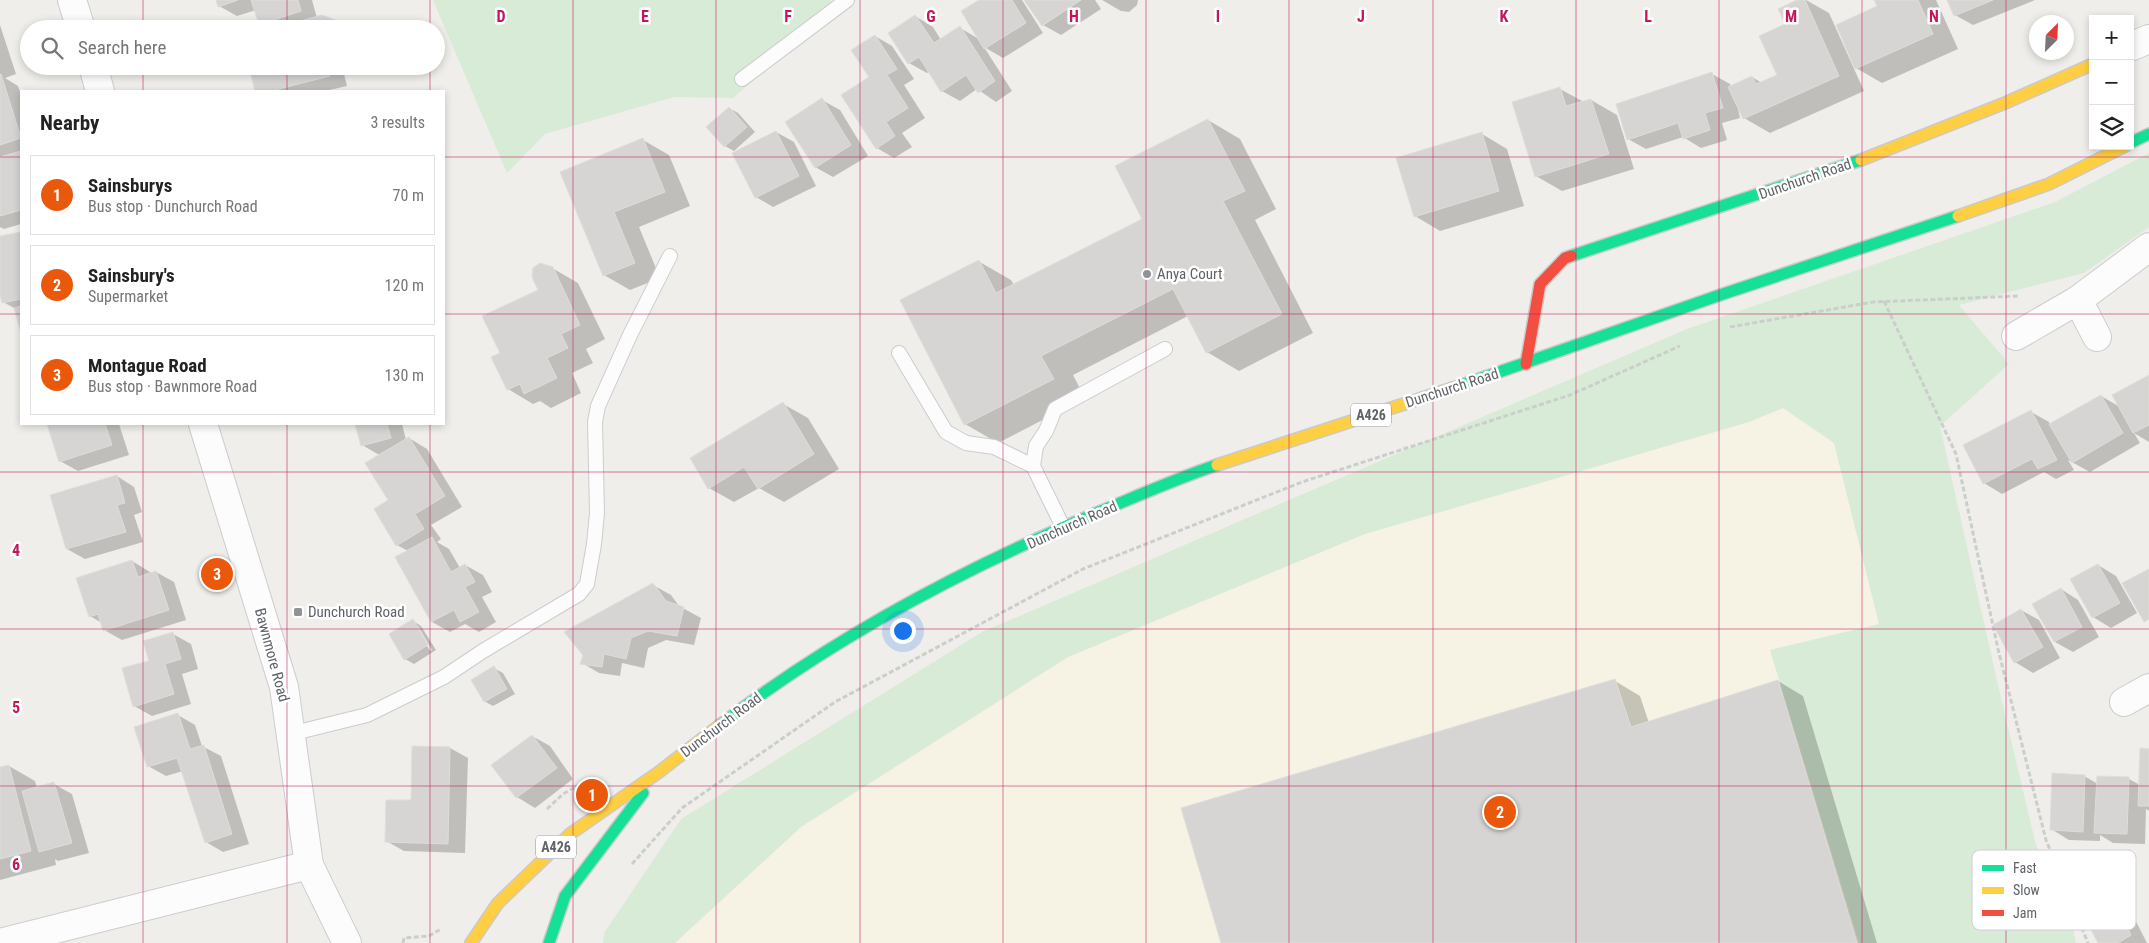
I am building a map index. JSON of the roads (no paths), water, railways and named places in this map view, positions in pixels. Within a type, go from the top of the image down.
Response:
[{"type":"main road","name":"Dunchurch Road","points":[[1526,364],[1540,284],[1565,258],[1856,162],[2005,103],[2089,66]]},
{"type":"main road","points":[[2134,141],[2149,134]]},
{"type":"main road","name":"Dunchurch Road","points":[[471,943],[498,903],[570,834],[660,772],[742,708],[830,648],[962,574],[1182,476],[1526,364],[1715,297],[2049,184],[2116,150]]},
{"type":"main road","name":"Dunchurch Road","points":[[549,943],[564,896],[660,772]]},
{"type":"street","points":[[72,0],[78,20]]},
{"type":"street","points":[[2134,45],[2149,39]]},
{"type":"street","points":[[96,75],[100,90]]},
{"type":"street","points":[[2016,336],[2078,300],[2149,247]]},
{"type":"street","points":[[2078,300],[2098,337]]},
{"type":"street","name":"Bawnmore Road","points":[[203,425],[284,687],[308,865],[347,943]]},
{"type":"street","points":[[2124,702],[2149,688]]},
{"type":"street","points":[[0,943],[308,865]]},
{"type":"lane","points":[[742,79],[847,0]]},
{"type":"lane","points":[[290,734],[367,715],[444,677],[483,651],[579,594],[587,584],[596,529],[595,422],[598,406],[630,335],[670,256]]},
{"type":"lane","points":[[1063,528],[1033,466],[1036,446],[1046,431],[1055,409],[1165,349]]},
{"type":"lane","points":[[899,353],[946,432],[966,443],[994,447],[1033,466]]},
{"type":"place","name":"Anya Court","points":[[1147,274]]},
{"type":"place","name":"Montague Road","points":[[217,574]]},
{"type":"place","name":"Dunchurch Road","points":[[298,612]]},
{"type":"place","name":"Sainsburys","points":[[592,795]]},
{"type":"place","name":"Sainsbury's","points":[[1500,812]]}]
